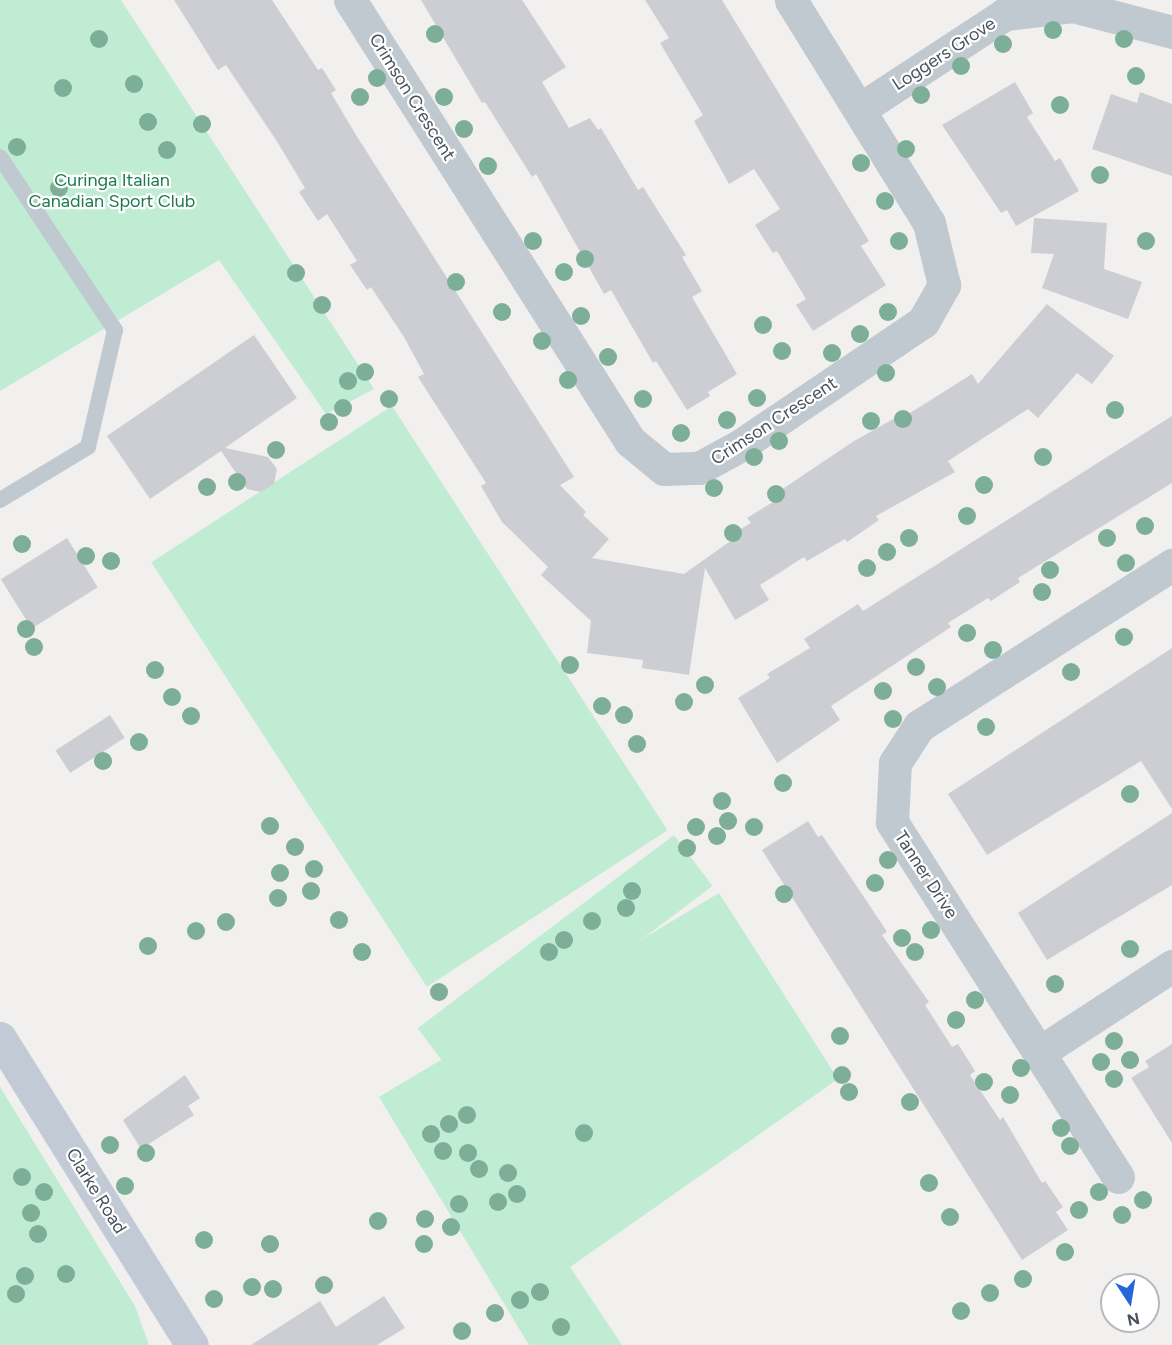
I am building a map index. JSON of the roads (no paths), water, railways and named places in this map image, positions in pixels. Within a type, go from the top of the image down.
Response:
[{"type":"main road","name":"Clarke Road","points":[[0,1038],[192,1345]]},
{"type":"street","name":"Crimson Crescent","points":[[350,0],[630,441],[664,469],[699,468],[751,439],[922,322],[944,285],[929,223],[791,0]]},
{"type":"street","name":"Loggers Grove","points":[[860,109],[1005,14],[1073,6],[1172,32]]},
{"type":"street","name":"Tanner Drive","points":[[1118,1177],[1041,1052],[892,822],[895,763],[919,726],[1172,565]]},
{"type":"street","points":[[1041,1052],[1172,966]]},
{"type":"lane","points":[[0,157],[115,330],[88,447],[0,500]]},
{"type":"lane","points":[[164,1301],[172,1345]]},
{"type":"park label","name":"Curinga Italian Canadian Sport Club","points":[[112,192]]}]
